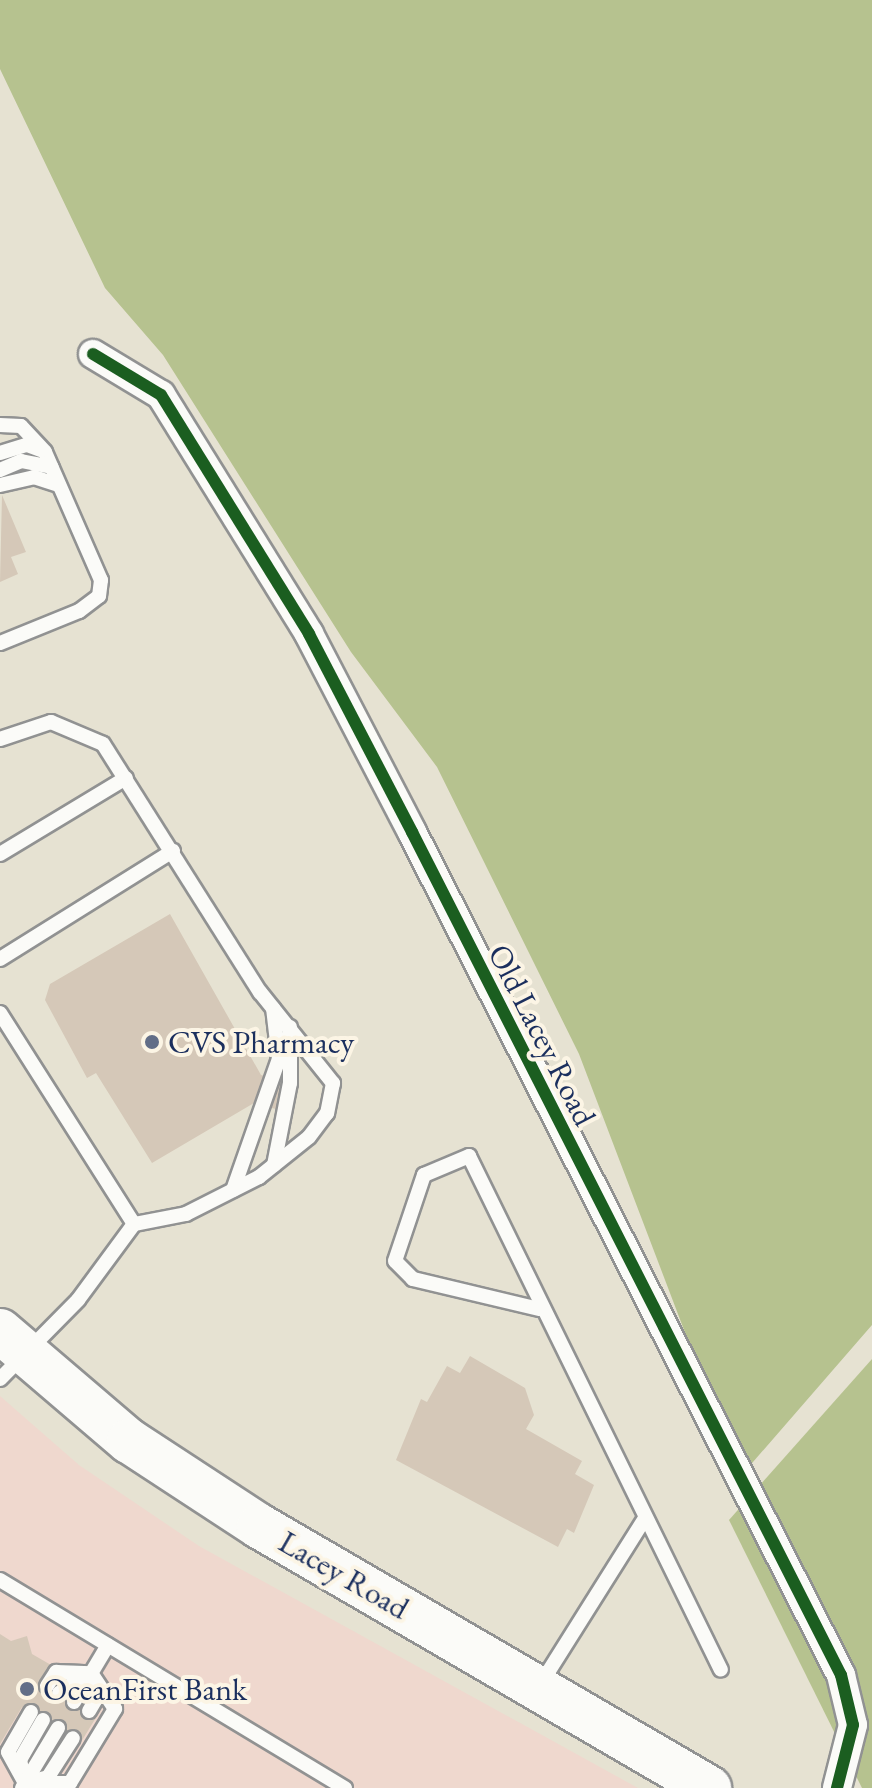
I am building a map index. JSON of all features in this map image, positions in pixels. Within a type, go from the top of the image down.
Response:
[{"type":"main road","name":"Lacey Road","points":[[8,1354],[129,1441],[207,1492],[709,1788]]},
{"type":"street","name":"Old Lacey Road","points":[[93,354],[161,395],[309,634],[412,832],[841,1675],[853,1725],[837,1788]]},
{"type":"lane","points":[[0,425],[21,426],[45,452],[101,580],[99,596],[79,611],[0,643]]},
{"type":"lane","points":[[0,453],[27,445],[45,452]]},
{"type":"lane","points":[[0,470],[21,461],[51,467]]},
{"type":"lane","points":[[0,485],[34,477],[59,485]]},
{"type":"lane","points":[[0,739],[51,722],[80,729],[103,744],[273,1007],[333,1083],[327,1113],[274,1165],[233,1191],[186,1214],[134,1224],[78,1300],[8,1354]]},
{"type":"lane","points":[[0,854],[126,778]]},
{"type":"lane","points":[[0,959],[173,851]]},
{"type":"lane","points":[[233,1191],[279,1059],[273,1007]]},
{"type":"lane","points":[[0,1013],[134,1224]]},
{"type":"lane","points":[[274,1165],[290,1083],[290,1027]]},
{"type":"lane","points":[[539,1309],[413,1279],[395,1261],[424,1175],[469,1156],[539,1309],[721,1670]]},
{"type":"lane","points":[[537,1689],[645,1518]]},
{"type":"lane","points":[[0,1580],[345,1788]]},
{"type":"lane","points":[[74,1702],[108,1645]]},
{"type":"lane","points":[[53,1689],[56,1672],[91,1673]]},
{"type":"lane","points":[[89,1711],[96,1699],[91,1673]]},
{"type":"lane","points":[[23,1785],[70,1783],[115,1709],[91,1673]]},
{"type":"lane","points":[[23,1785],[8,1752],[37,1716]]},
{"type":"lane","points":[[23,1785],[58,1728]]},
{"type":"lane","points":[[23,1785],[48,1777],[73,1738]]},
{"type":"shaded area","points":[[0,1396],[79,1465],[199,1546],[638,1788],[0,1788]]},
{"type":"green space","points":[[0,0],[872,0],[872,1325],[740,1477],[579,1054],[437,767],[351,652],[163,355],[105,288],[0,69]]},
{"type":"green space","points":[[872,1359],[872,1788],[862,1788],[729,1520]]},
{"type":"building","points":[[2,495],[26,552],[11,557],[18,574],[0,582]]},
{"type":"building","name":"CVS Pharmacy","points":[[170,914],[261,1075],[290,1083],[283,1111],[254,1103],[152,1163],[96,1073],[87,1078],[45,1000],[50,984]]},
{"type":"building","points":[[470,1356],[525,1388],[534,1415],[526,1429],[582,1461],[575,1474],[594,1485],[574,1533],[567,1529],[558,1547],[396,1460],[421,1399],[427,1402],[447,1366],[460,1373]]},
{"type":"building","name":"OceanFirst Bank","points":[[0,1634],[11,1641],[27,1636],[32,1654],[51,1665],[41,1682],[97,1716],[81,1742],[22,1707],[0,1744]]},
{"type":"cycle path","points":[[93,354],[161,395],[309,634],[412,832],[841,1675],[853,1725],[837,1788]]},
{"type":"place","name":"CVS Pharmacy","points":[[152,1042]]},
{"type":"place","name":"OceanFirst Bank","points":[[27,1689]]}]
